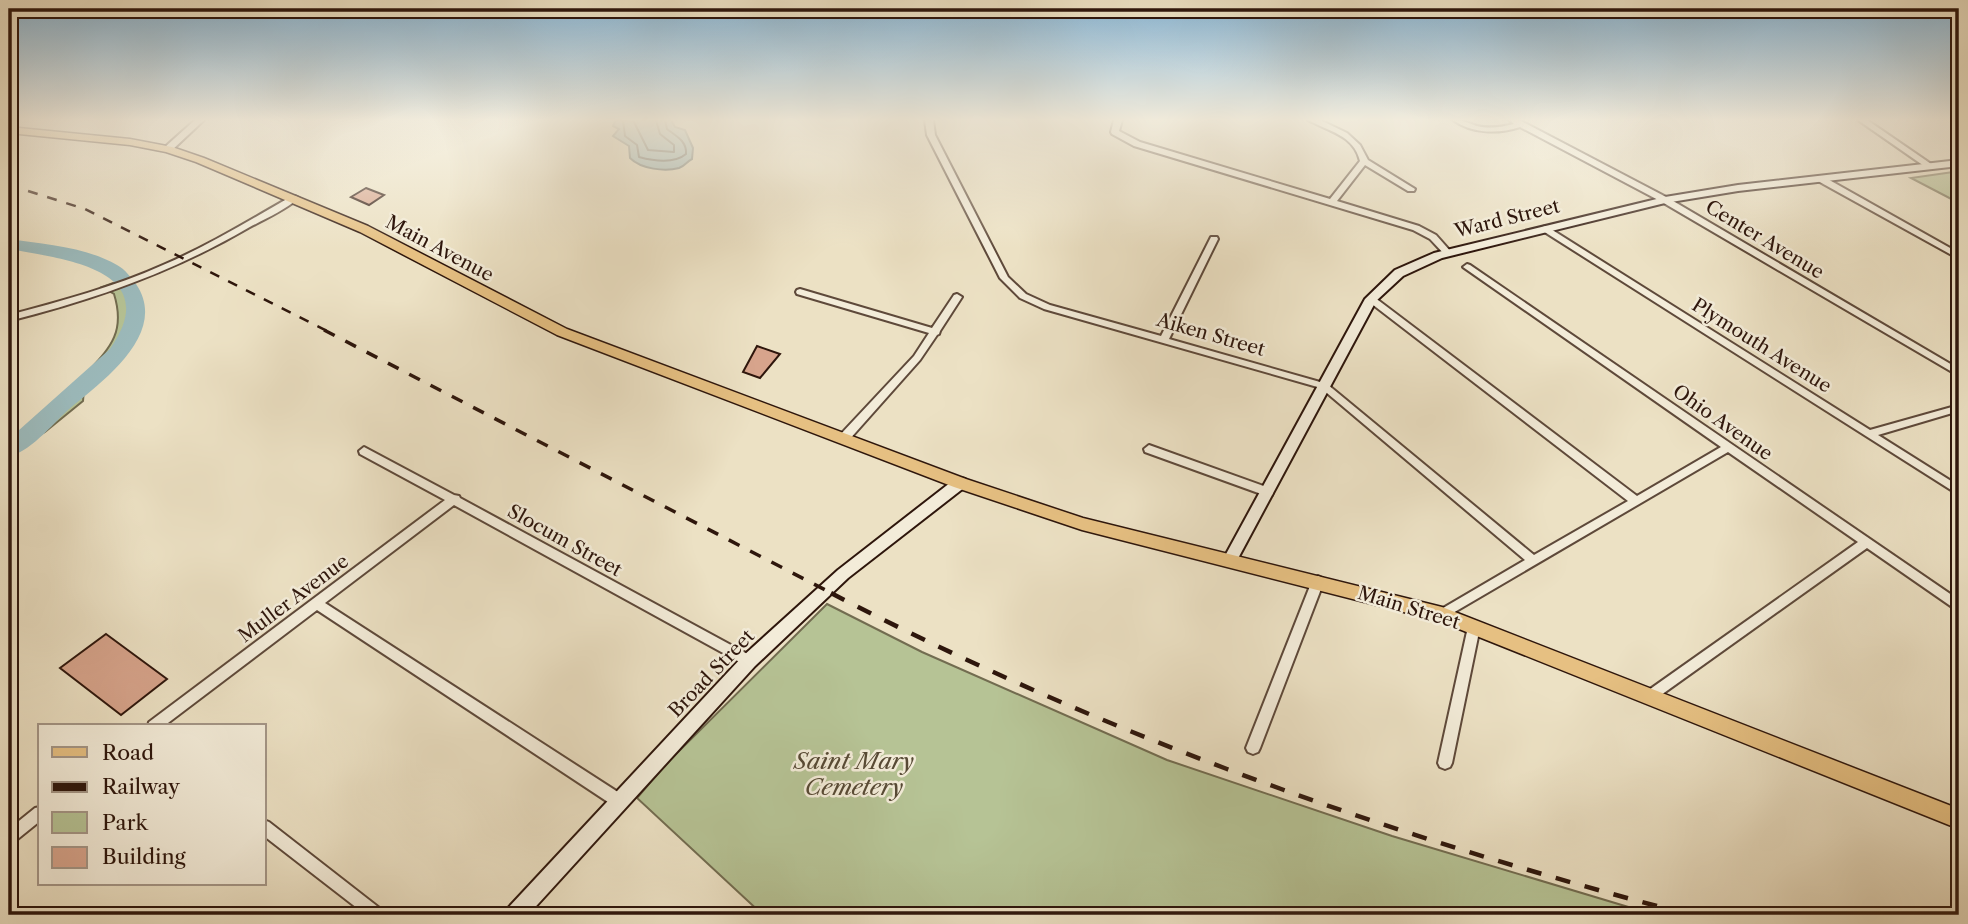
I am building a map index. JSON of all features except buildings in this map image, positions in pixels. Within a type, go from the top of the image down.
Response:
[{"type":"main road","name":"Main Avenue","points":[[205,163],[295,198],[422,258],[562,332],[844,438]]},
{"type":"main road","name":"Ward Street","points":[[1230,560],[1371,299],[1399,272],[1448,253],[1665,200],[1712,191],[1958,163]]},
{"type":"main road","name":"Main Street","points":[[844,438],[960,483],[1082,524],[1442,614],[1959,819]]},
{"type":"main road","name":"Broad Street","points":[[515,915],[749,661],[843,574],[960,483]]},
{"type":"street","name":"Aiken Street","points":[[945,163],[998,267],[1014,290],[1047,307],[1324,386],[1532,560]]},
{"type":"street","points":[[1201,163],[1422,230],[1433,236],[1448,253]]},
{"type":"street","points":[[1332,202],[1362,163]]},
{"type":"street","points":[[1368,163],[1411,188]]},
{"type":"street","name":"Center Avenue","points":[[1595,163],[1665,200],[1959,373]]},
{"type":"street","points":[[1926,163],[1930,166]]},
{"type":"street","points":[[1821,178],[1959,256]]},
{"type":"street","points":[[9,318],[150,273],[195,254],[295,198]]},
{"type":"street","name":"Plymouth Avenue","points":[[1545,229],[1959,491]]},
{"type":"street","points":[[1164,339],[1214,239]]},
{"type":"street","name":"Ohio Avenue","points":[[1467,267],[1959,606]]},
{"type":"street","points":[[800,292],[936,332]]},
{"type":"street","points":[[844,438],[917,358],[957,297]]},
{"type":"street","points":[[1371,299],[1636,501]]},
{"type":"street","points":[[1869,434],[1959,408]]},
{"type":"street","points":[[1442,614],[1729,447]]},
{"type":"street","points":[[1149,449],[1268,492]]},
{"type":"street","name":"Slocum Street","points":[[364,451],[749,661]]},
{"type":"street","name":"Muller Avenue","points":[[157,724],[455,499]]},
{"type":"street","points":[[1650,696],[1867,542]]},
{"type":"street","points":[[1254,748],[1318,581]]},
{"type":"street","points":[[317,604],[619,801]]},
{"type":"street","points":[[1445,763],[1474,627]]},
{"type":"street","points":[[9,837],[38,815]]},
{"type":"street","points":[[266,829],[377,915]]},
{"type":"green space","points":[[1953,172],[1959,172],[1959,203],[1911,178]]},
{"type":"green space","points":[[113,283],[125,290],[132,311],[126,338],[84,390],[83,401],[45,432],[9,452],[9,444],[37,428],[70,402],[76,385],[104,354],[118,323],[114,294],[102,287]]},
{"type":"green space","name":"Saint Mary Cemetery","points":[[827,604],[922,652],[1167,760],[1392,836],[1655,915],[763,915],[637,798],[665,765]]},
{"type":"water","points":[[637,163],[686,163],[673,169],[653,169]]},
{"type":"waterway","points":[[9,244],[68,254],[99,263],[121,277],[134,296],[136,316],[130,335],[117,354],[82,388],[9,449]]},
{"type":"railway","points":[[9,185],[85,209],[327,331]]},
{"type":"railway","points":[[324,330],[834,595]]},
{"type":"railway","points":[[834,595],[1039,692],[1252,778],[1360,817],[1470,852],[1691,915]]}]
